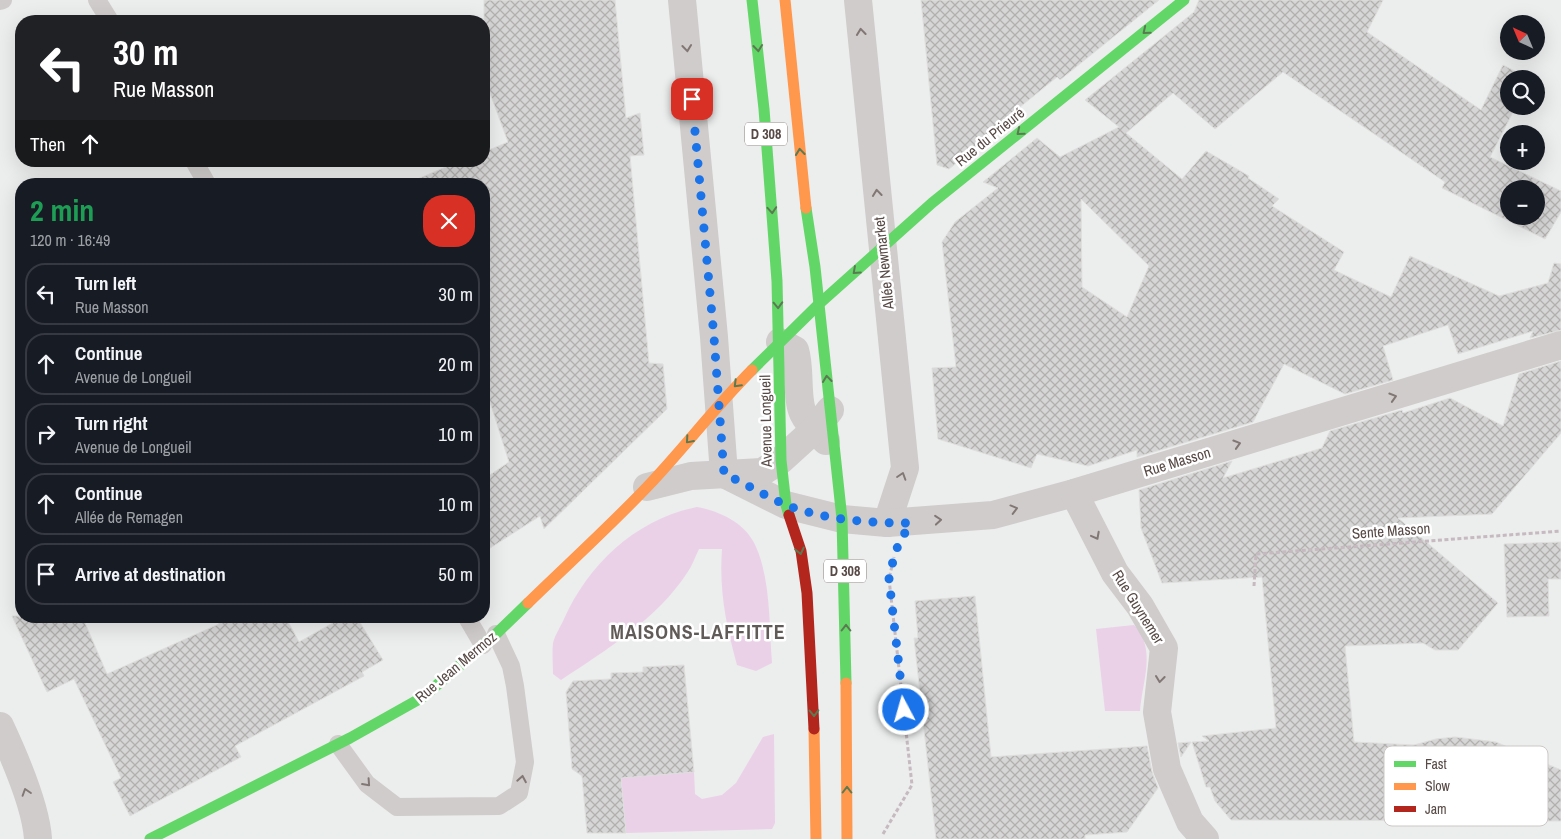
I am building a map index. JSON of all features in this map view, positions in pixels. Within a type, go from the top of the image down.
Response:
[{"type":"main road","name":"Avenue Longueil","points":[[752,0],[764,109],[780,342],[781,460],[786,505],[800,551],[807,593],[813,701],[816,839]]},
{"type":"main road","name":"D 308","points":[[785,0],[804,192],[819,304],[822,420]]},
{"type":"main road","name":"Rue du Prieuré","points":[[819,304],[940,197],[1184,0]]},
{"type":"main road","name":"Rue Jean Mermoz","points":[[150,839],[338,744],[423,697],[496,634],[647,487],[720,402],[819,304]]},
{"type":"main road","name":"D 308","points":[[835,448],[842,520],[846,595],[847,839]]},
{"type":"street","points":[[682,0],[720,402],[724,474]]},
{"type":"street","name":"Allée Newmarket","points":[[858,0],[905,468],[899,523]]},
{"type":"street","points":[[780,342],[795,350],[798,360],[802,413],[822,420],[835,448]]},
{"type":"street","name":"Rue Masson","points":[[724,474],[786,505],[842,520],[899,523],[994,515],[1074,493],[1561,346]]},
{"type":"street","name":"Rue Jean Mermoz","points":[[647,487],[671,480],[762,472],[781,460],[822,420]]},
{"type":"street","name":"Rue Guynemer","points":[[1074,493],[1115,573],[1140,606],[1164,648],[1157,712],[1167,769],[1190,822],[1205,839]]},
{"type":"street","points":[[0,726],[14,756],[37,826],[38,839]]},
{"type":"lane","points":[[97,0],[106,15]]},
{"type":"lane","points":[[197,167],[204,178]]},
{"type":"lane","points":[[470,623],[483,645]]},
{"type":"lane","points":[[338,744],[367,784],[397,807],[499,806],[519,793],[524,762],[515,686],[511,666],[496,634]]},
{"type":"path","points":[[882,839],[912,785],[889,579],[899,523]]},
{"type":"path","name":"Sente Masson","points":[[1254,586],[1256,554],[1561,531]]},
{"type":"shaded area","points":[[697,507],[715,512],[732,520],[746,532],[756,547],[761,560],[767,589],[772,663],[756,671],[737,665],[724,607],[721,564],[722,549],[699,549],[689,570],[675,590],[646,619],[613,645],[561,680],[553,674],[553,643],[555,637],[574,599],[601,562],[617,546],[654,522],[675,513]]},
{"type":"shaded area","points":[[1134,625],[1141,634],[1147,655],[1140,711],[1105,711],[1096,629]]},
{"type":"shaded area","points":[[774,734],[775,823],[772,829],[626,833],[621,775],[694,772],[695,794],[702,799],[722,795],[736,783],[763,737]]},
{"type":"building","points":[[484,0],[615,0],[626,118],[640,113],[644,155],[630,156],[649,363],[663,364],[667,409],[544,529],[540,516],[490,548],[490,475],[509,462],[490,402],[490,178],[420,178],[446,167],[490,167],[490,150],[508,142],[490,93],[490,15],[484,15]]},
{"type":"building","points":[[921,0],[1159,0],[1060,80],[1057,77],[1009,116],[1012,118],[949,169],[937,165]]},
{"type":"building","points":[[1199,0],[1383,0],[1367,32],[1481,110],[1500,71],[1500,115],[1511,115],[1506,125],[1500,125],[1500,137],[1490,157],[1500,162],[1500,170],[1517,170],[1538,180],[1500,180],[1500,217],[1442,188],[1445,182],[1283,72],[1215,129],[1173,93],[1126,133],[1182,179],[1206,151],[1249,176],[1248,178],[1279,199],[1272,206],[1344,252],[1334,270],[1391,297],[1410,256],[1499,296],[1548,283],[1554,263],[1561,264],[1561,330],[1530,338],[1533,331],[1458,354],[1448,325],[1383,346],[1393,380],[1345,394],[1284,364],[1253,422],[1137,457],[1137,450],[1088,466],[1037,454],[1031,468],[938,439],[932,368],[956,367],[942,242],[955,222],[998,188],[983,182],[1037,138],[1060,157],[1119,127],[1085,100],[1194,12]],"holes":[[[1081,199],[1149,266],[1127,317],[1082,287]]]},
{"type":"building","points":[[1503,65],[1513,70],[1501,70]]},
{"type":"building","points":[[1545,183],[1561,191],[1561,212],[1545,239],[1517,225],[1545,225]]},
{"type":"building","points":[[1561,361],[1561,433],[1492,514],[1398,518],[1498,603],[1458,650],[1435,650],[1423,643],[1345,646],[1354,742],[1414,745],[1436,739],[1455,737],[1496,742],[1505,746],[1384,746],[1384,820],[1231,820],[1215,801],[1210,787],[1206,787],[1192,742],[1209,741],[1202,736],[1276,728],[1262,577],[1162,583],[1141,528],[1139,490],[1232,461],[1223,478],[1322,448],[1330,431],[1402,410],[1403,413],[1450,398],[1503,426],[1519,374]]},
{"type":"building","points":[[1561,542],[1561,579],[1548,579],[1549,616],[1507,617],[1504,544]]},
{"type":"building","points":[[975,596],[991,757],[1147,746],[1152,772],[1158,788],[1127,832],[1085,835],[1085,839],[936,839],[914,638],[918,638],[915,601]]},
{"type":"building","points":[[15,623],[85,623],[107,674],[218,623],[289,623],[299,642],[333,623],[360,623],[383,660],[362,672],[364,676],[235,746],[241,757],[130,816],[113,782],[121,778],[74,679],[47,692]]},
{"type":"building","points":[[684,665],[694,772],[621,778],[626,833],[587,833],[582,776],[572,769],[566,692],[573,681],[611,679],[611,673],[643,672],[643,667]]},
{"type":"building","points":[[1191,742],[1181,757],[1178,743]]},
{"type":"building","points":[[1548,764],[1561,770],[1561,821],[1548,821]]},
{"type":"traffic: fast","points":[[752,0],[764,109],[777,281],[781,460],[786,505],[789,515]]},
{"type":"traffic: fast","points":[[752,370],[819,304],[932,203],[1184,0]]},
{"type":"traffic: fast","points":[[806,208],[815,267],[842,519],[846,683]]},
{"type":"traffic: fast","points":[[150,839],[350,738],[423,697],[496,634],[528,603]]},
{"type":"traffic: slow","points":[[785,0],[806,208]]},
{"type":"traffic: slow","points":[[528,603],[648,486],[752,370]]},
{"type":"traffic: slow","points":[[846,683],[847,839]]},
{"type":"traffic: slow","points":[[814,729],[816,839]]},
{"type":"traffic: jam","points":[[789,515],[801,551],[807,593],[814,729]]},
{"type":"district","name":"MAISONS-LAFFITTE","points":[[698,632]]},
{"type":"route","points":[[692,99],[720,402],[724,474],[786,505],[842,520],[910,523],[895,552],[889,579],[904,710]]}]
